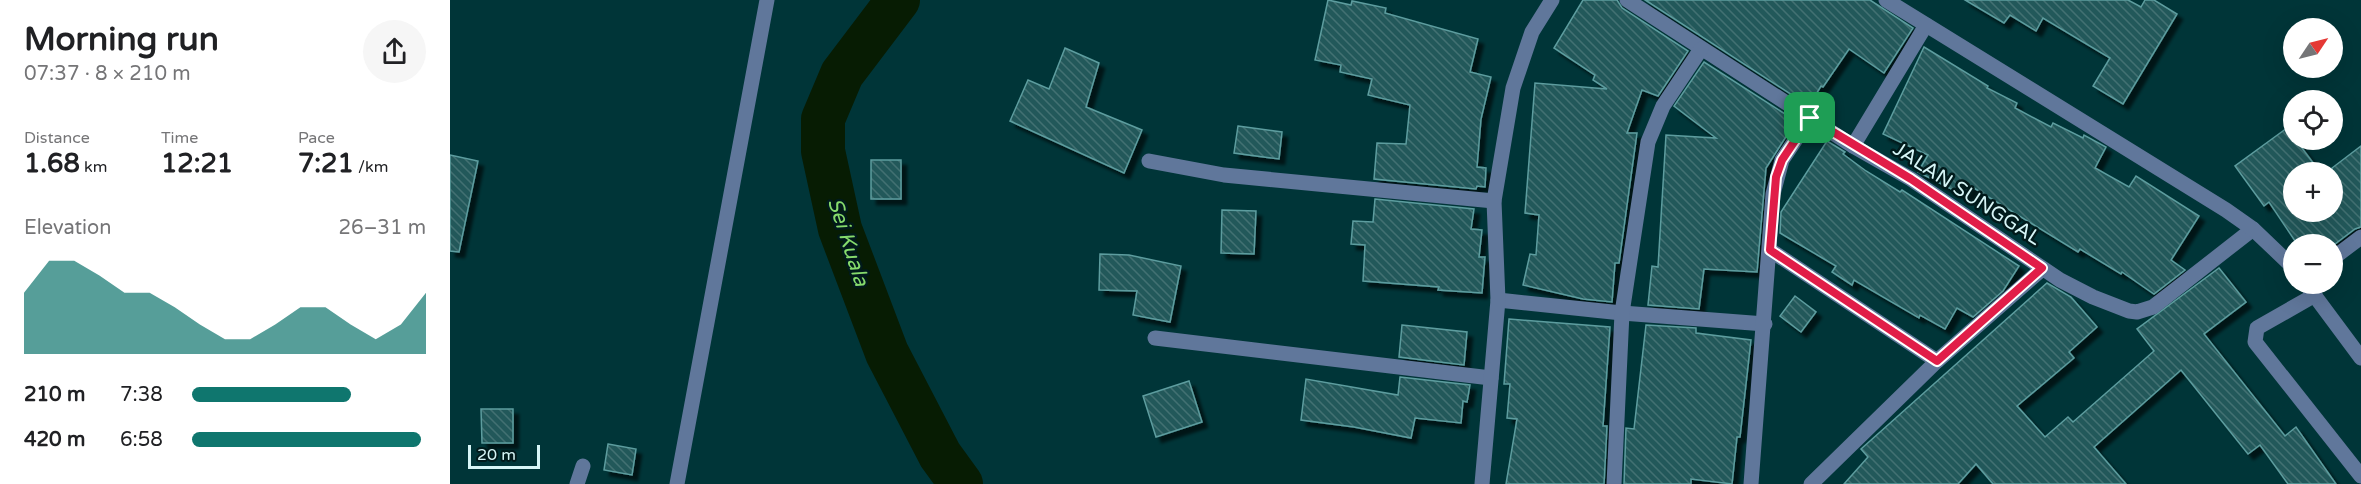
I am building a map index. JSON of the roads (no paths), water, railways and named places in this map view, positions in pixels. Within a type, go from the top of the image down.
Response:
[{"type":"street","points":[[677,484],[767,0]]},
{"type":"street","points":[[1482,484],[1498,300],[1494,201],[1513,88],[1532,32],[1552,0]]},
{"type":"street","name":"JALAN SUNGGAL","points":[[1627,0],[1853,146],[1911,179],[2042,268],[2093,297],[2129,311],[2145,311],[2161,301],[2253,229]]},
{"type":"street","points":[[1886,0],[2226,210],[2253,229],[2283,258]]},
{"type":"street","points":[[1853,146],[1926,25]]},
{"type":"street","points":[[1614,484],[1622,313],[1648,142],[1663,106],[1701,49]]},
{"type":"street","points":[[1751,484],[1776,177],[1782,160],[1810,118]]},
{"type":"street","points":[[1149,161],[1224,175],[1494,201]]},
{"type":"street","points":[[2343,251],[2361,237]]},
{"type":"street","points":[[1770,250],[1937,361]]},
{"type":"street","points":[[1811,484],[1937,361],[2042,268]]},
{"type":"street","points":[[2304,294],[2257,328],[2255,342],[2361,476]]},
{"type":"street","points":[[2315,294],[2361,358]]},
{"type":"street","points":[[1498,300],[1622,313],[1765,324]]},
{"type":"street","points":[[1155,338],[1491,378]]},
{"type":"street","points":[[577,484],[583,466]]},
{"type":"waterway","name":"Sei Kuala","points":[[898,0],[842,74],[823,119],[823,151],[840,229],[887,353],[940,455],[961,484]]}]
